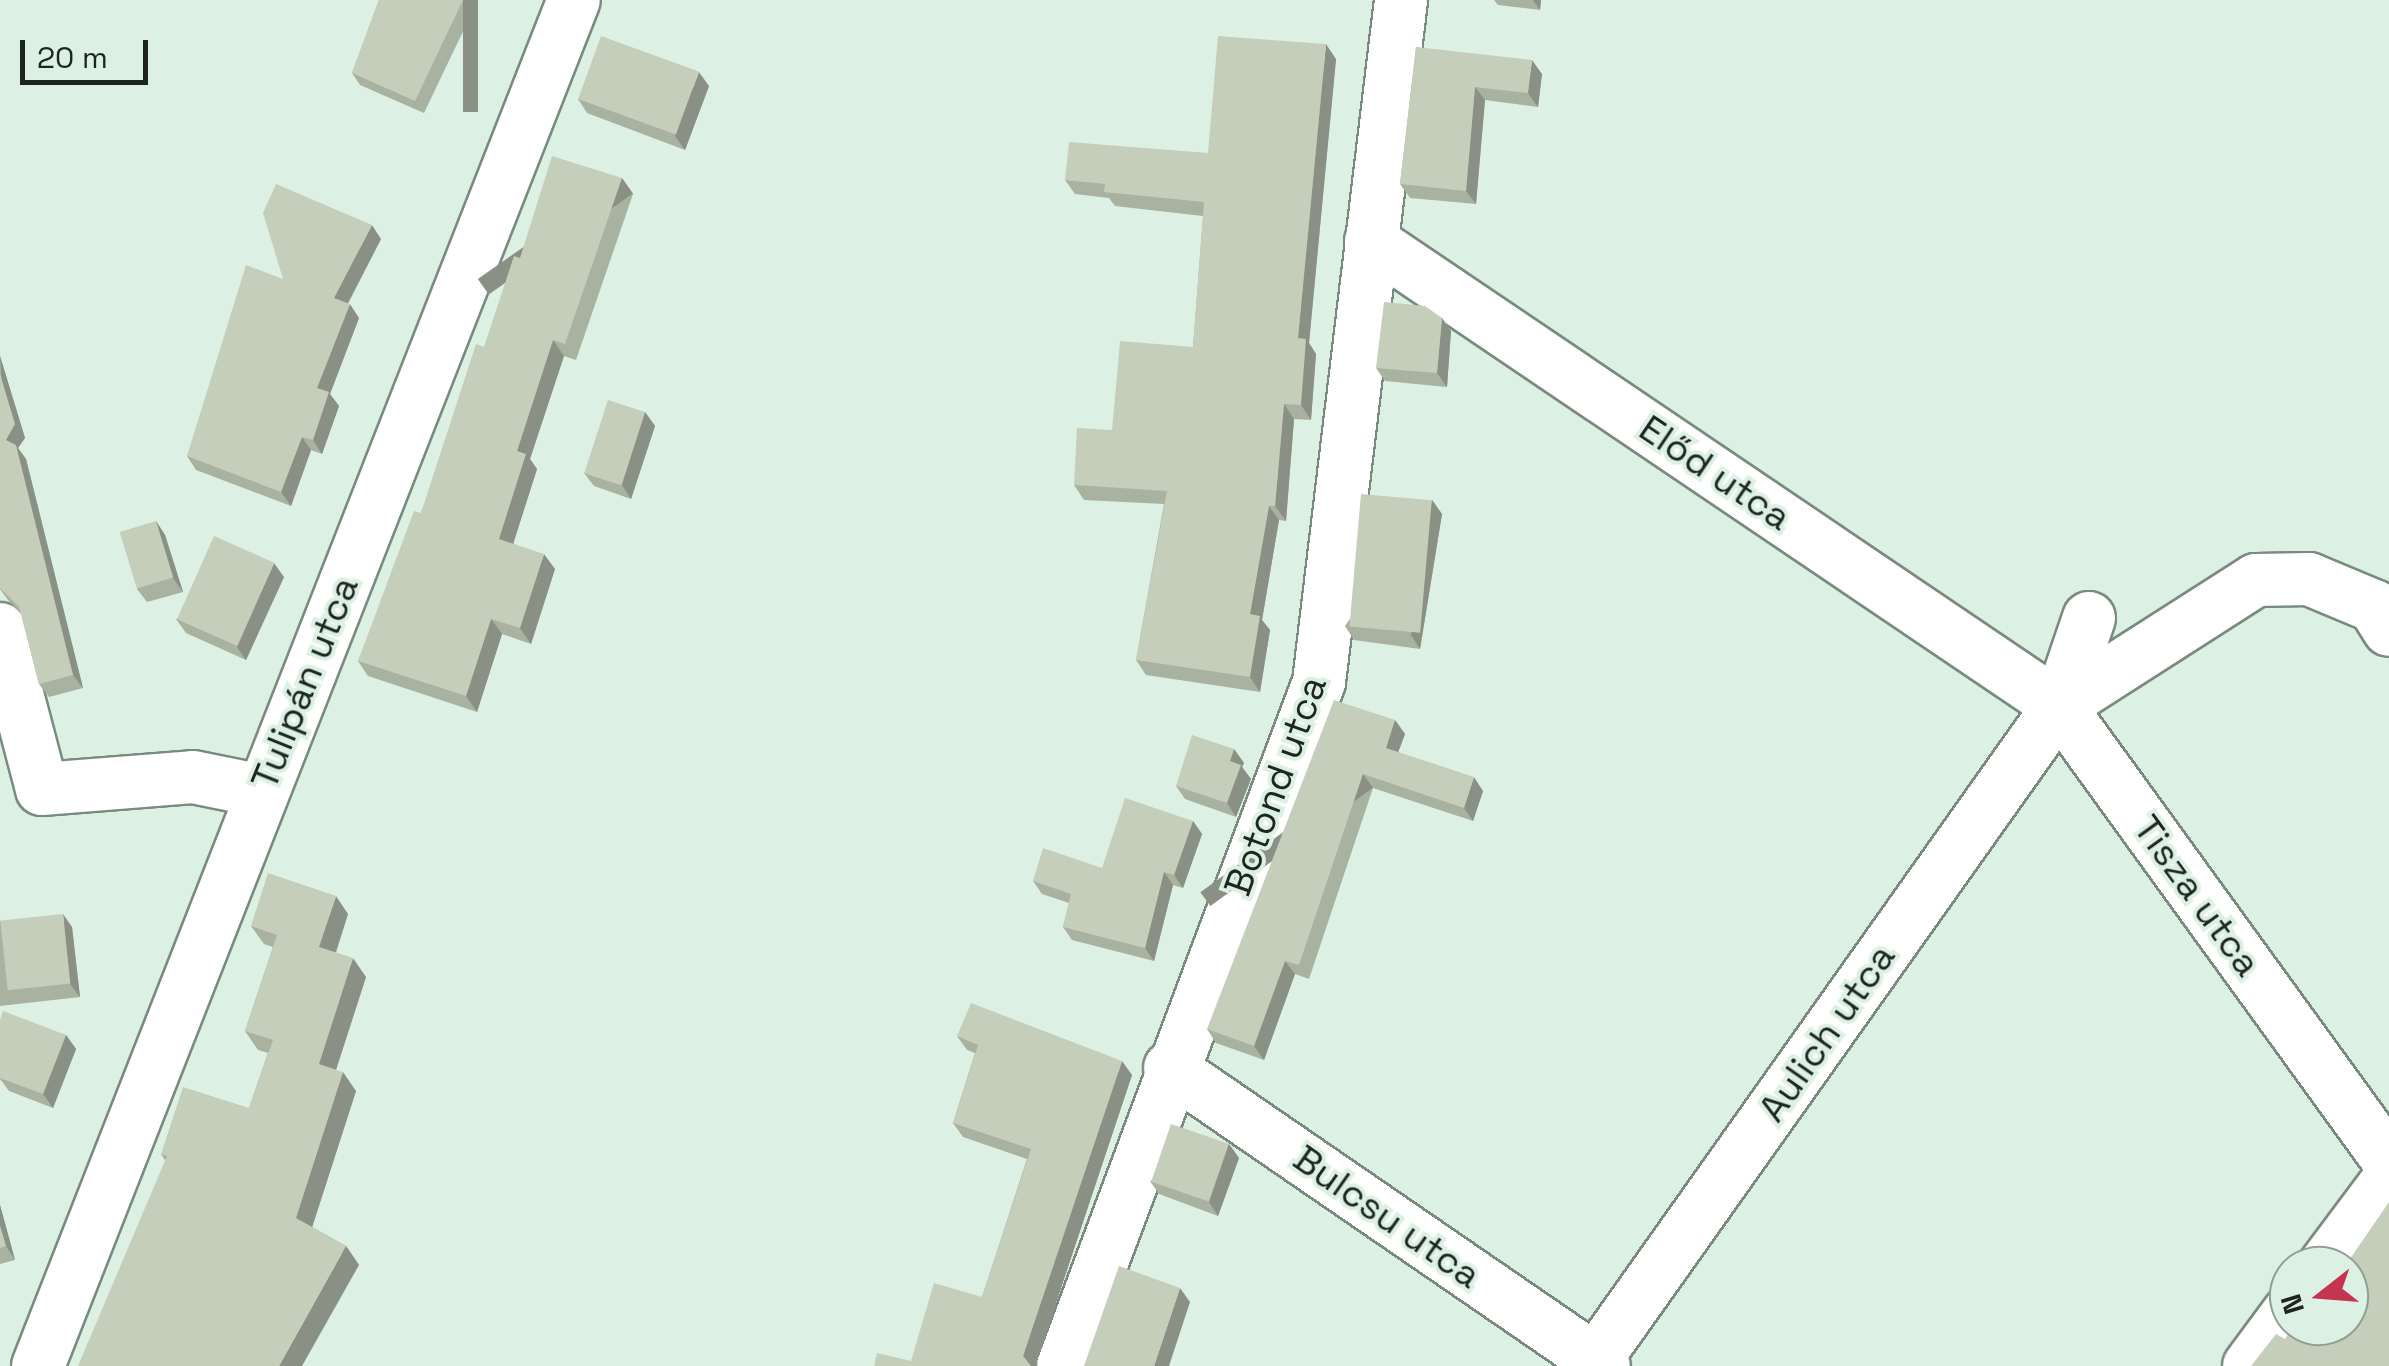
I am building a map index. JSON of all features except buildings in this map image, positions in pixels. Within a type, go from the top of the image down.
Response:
[{"type":"street","name":"Tulipán utca","points":[[38,1366],[574,0]]},
{"type":"street","name":"Botond utca","points":[[1062,1366],[1170,1068],[1319,682],[1401,0]]},
{"type":"street","name":"Előd utca","points":[[1371,241],[2059,706]]},
{"type":"street","points":[[2059,706],[2256,580],[2309,579],[2374,606],[2389,630]]},
{"type":"street","points":[[2059,706],[2089,618]]},
{"type":"street","points":[[0,629],[42,789],[193,776],[262,791]]},
{"type":"street","name":"Tisza utca","points":[[2059,706],[2389,1161]]},
{"type":"street","name":"Aulich utca","points":[[1599,1363],[2059,706]]},
{"type":"street","name":"Bulcsu utca","points":[[1170,1068],[1599,1363]]},
{"type":"street","points":[[2339,1246],[2389,1179]]},
{"type":"street","points":[[2249,1366],[2269,1339]]}]
